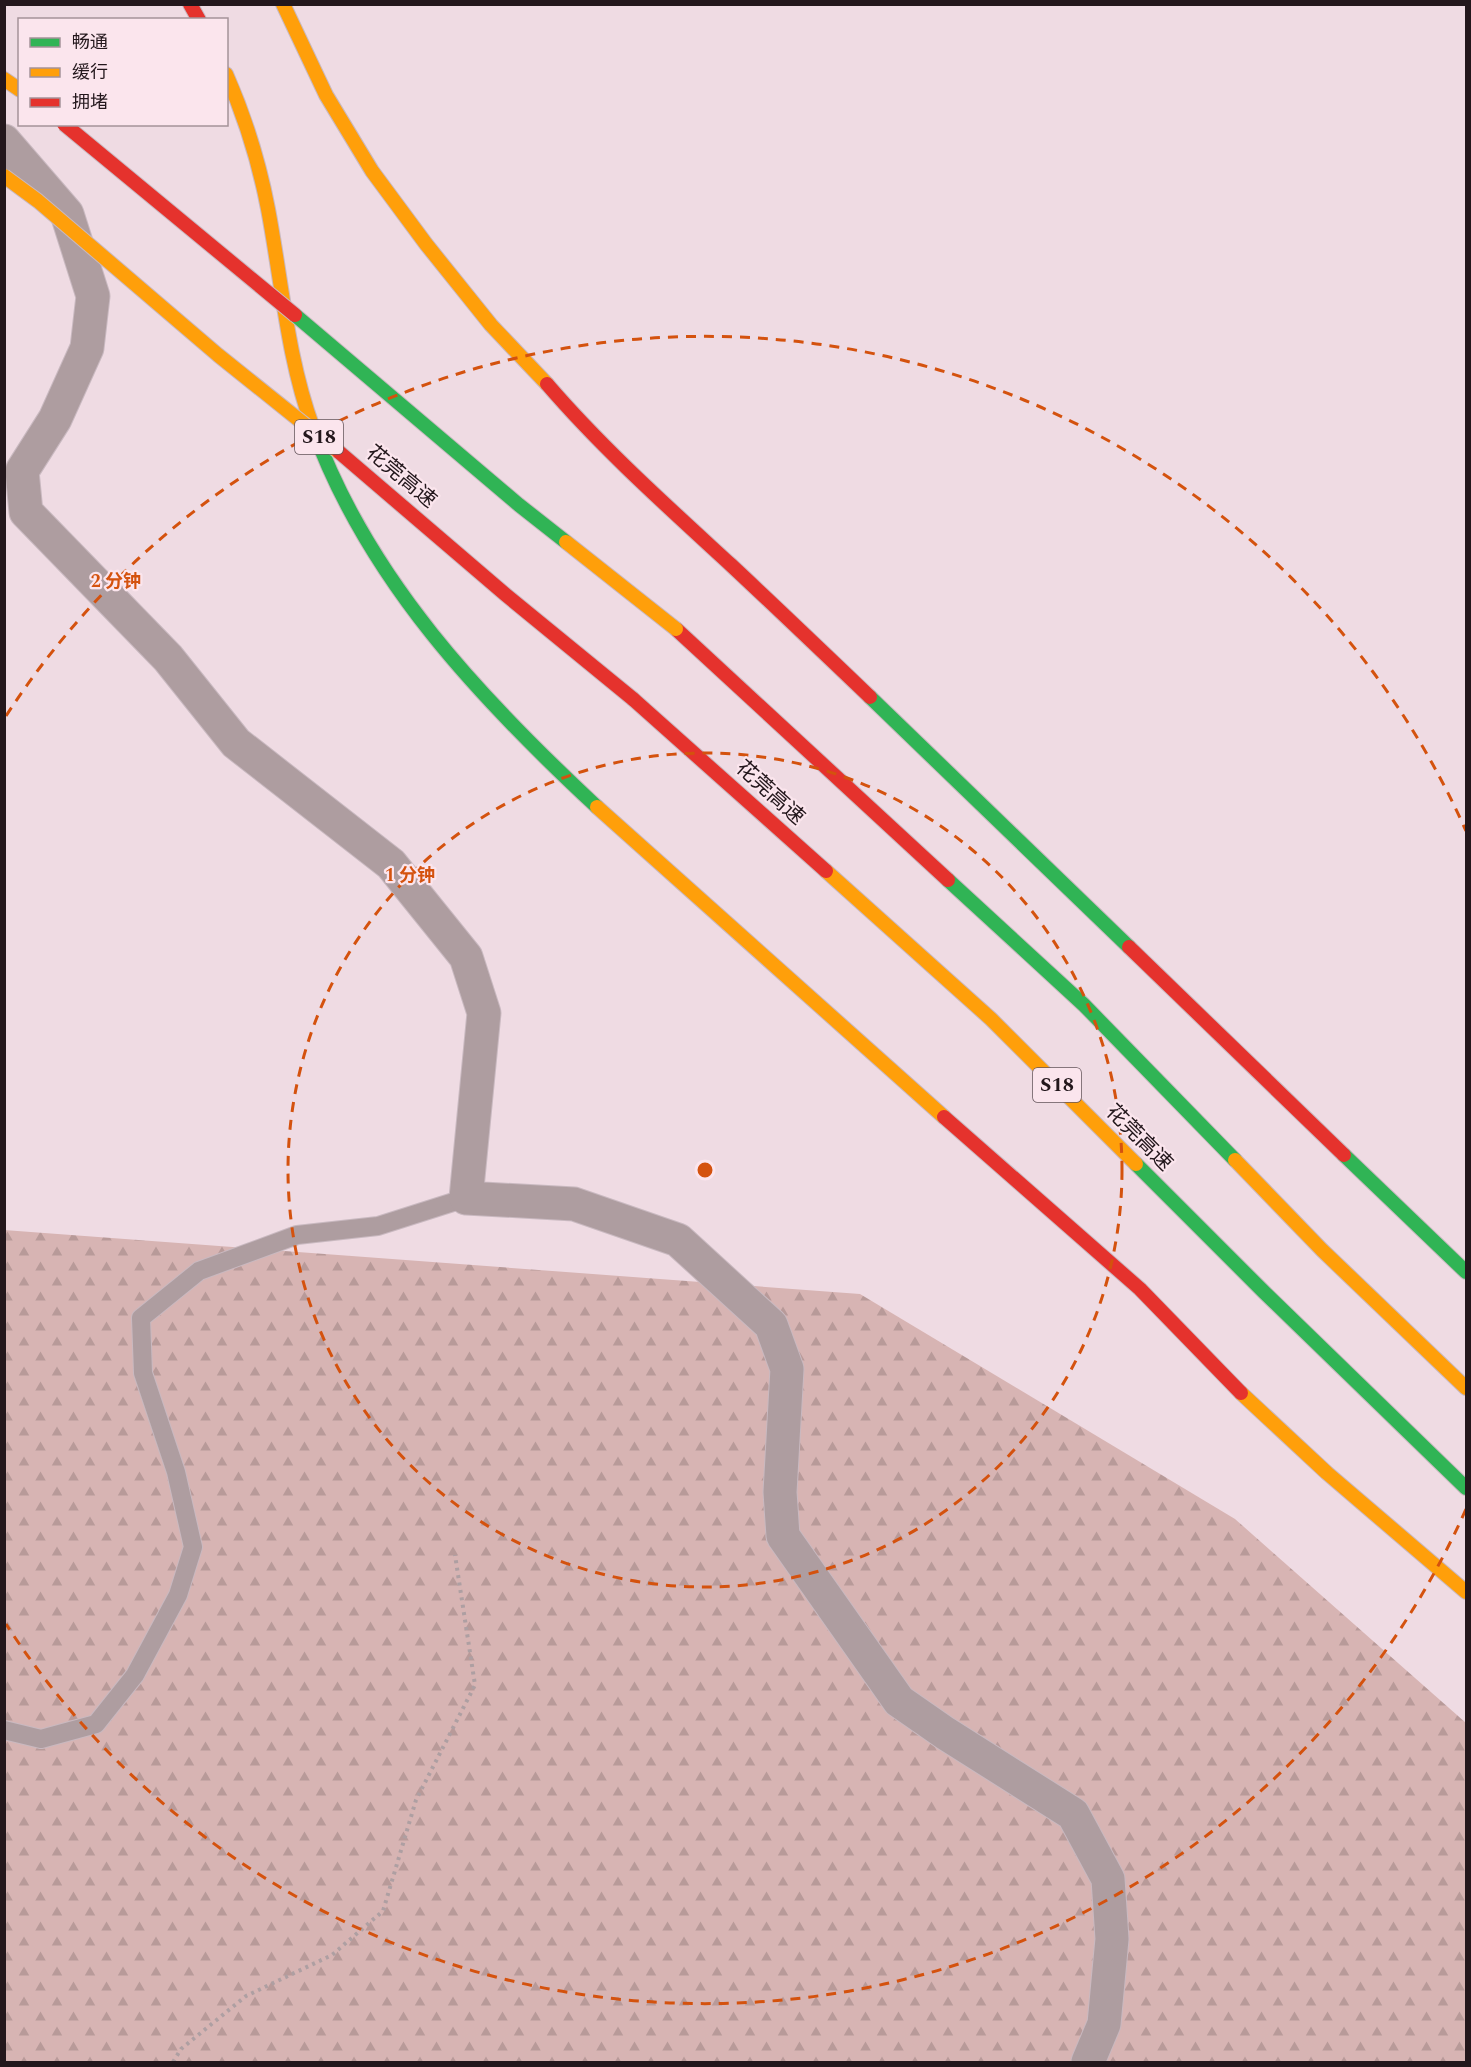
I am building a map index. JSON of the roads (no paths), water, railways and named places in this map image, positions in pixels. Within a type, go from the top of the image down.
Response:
[{"type":"highway","points":[[189,4],[198,18]]},
{"type":"highway","points":[[283,4],[326,95],[372,171],[426,244],[491,325],[534,369],[572,413],[1467,1272]]},
{"type":"highway","points":[[4,79],[18,89]]},
{"type":"highway","points":[[228,79],[244,119],[260,172],[295,366],[320,449],[366,540],[411,607],[440,644],[509,722],[597,809],[1143,1292],[1246,1399],[1368,1509],[1467,1592]]},
{"type":"highway","points":[[67,126],[362,370],[519,505],[676,629],[1084,1005],[1322,1250],[1467,1388]]},
{"type":"highway","name":"花莞高速","points":[[4,176],[38,201],[218,355],[364,472],[506,595],[633,699],[991,1019],[1256,1284],[1467,1488]]},
{"type":"street","points":[[4,141],[67,214],[93,296],[87,348],[55,419],[21,471],[26,512],[168,658],[236,743],[391,864],[466,957],[484,1013],[466,1198],[574,1204],[678,1240],[771,1325],[787,1369],[780,1492],[783,1536],[899,1701],[1073,1814],[1108,1879],[1112,1939],[1104,2024],[1088,2062]]},
{"type":"lane","points":[[4,1730],[41,1739],[96,1724],[135,1675],[178,1595],[193,1547],[176,1472],[143,1373],[141,1318],[199,1271],[242,1255],[297,1235],[378,1226],[466,1198]]}]
